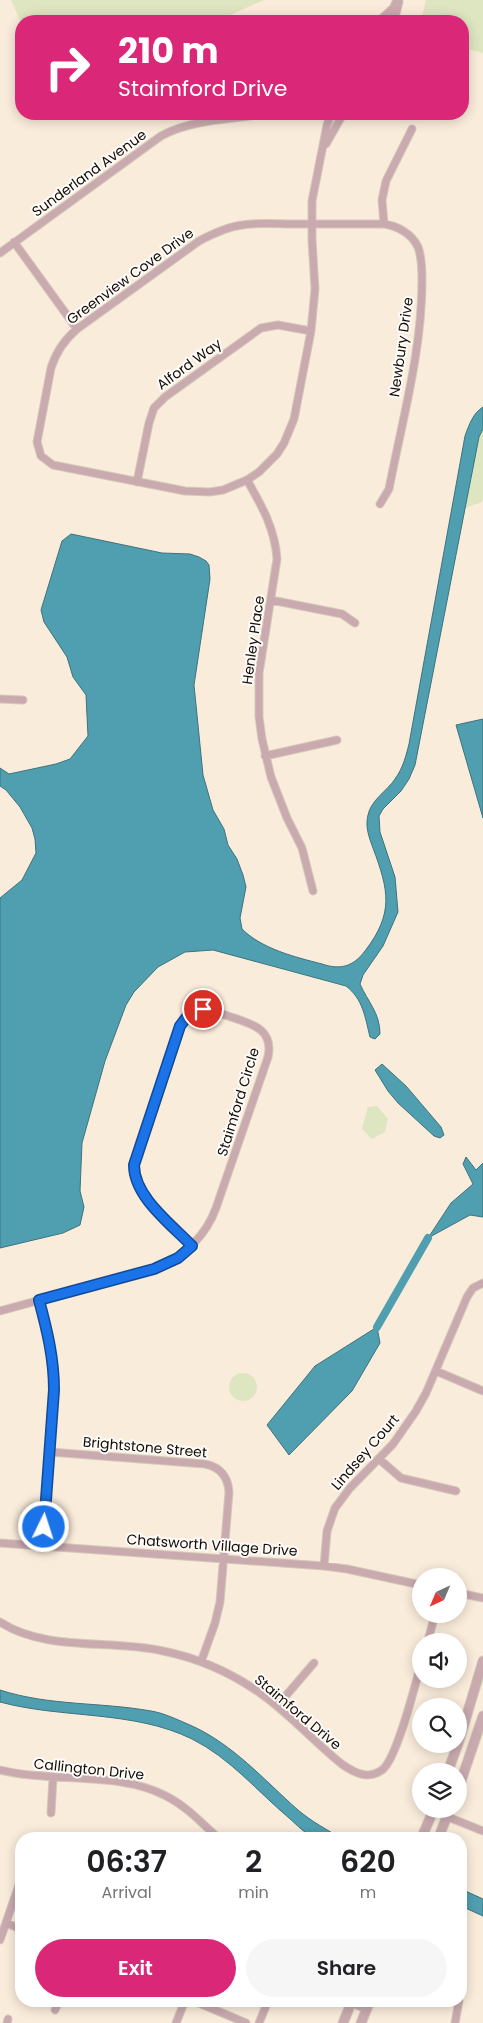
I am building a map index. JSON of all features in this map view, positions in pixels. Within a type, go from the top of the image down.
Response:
[{"type":"street","points":[[385,15],[397,2]]},
{"type":"street","points":[[390,15],[397,2]]},
{"type":"street","points":[[395,15],[397,2]]},
{"type":"street","name":"Sunderland Avenue","points":[[0,252],[172,130],[196,123],[219,120]]},
{"type":"street","name":"Greenview Cove Drive","points":[[311,224],[242,225],[212,234],[192,246],[77,329],[60,347],[50,368],[37,436],[39,452],[45,460],[53,465],[198,492],[223,490],[247,480],[273,459],[290,432],[311,331],[315,289],[311,224],[315,180],[329,120]]},
{"type":"street","name":"Greenview Cove Drive","points":[[323,149],[340,120]]},
{"type":"street","points":[[384,224],[382,200],[385,186],[412,129]]},
{"type":"street","name":"Newbury Drive","points":[[311,224],[390,225],[406,233],[417,246],[421,257],[422,294],[418,342],[388,489],[380,504]]},
{"type":"street","points":[[14,242],[77,329]]},
{"type":"street","name":"Alford Way","points":[[137,482],[150,418],[161,400],[262,328],[278,325],[311,331]]},
{"type":"street","name":"Henley Place","points":[[247,480],[269,520],[276,546],[276,572],[259,673],[259,717],[265,756],[278,798],[304,854],[313,891]]},
{"type":"street","points":[[271,600],[342,614],[355,623]]},
{"type":"street","points":[[0,699],[23,700]]},
{"type":"street","points":[[265,756],[337,740]]},
{"type":"street","name":"Staimford Circle","points":[[208,1009],[257,1026],[267,1037],[269,1047],[268,1057],[216,1208],[208,1226],[192,1246],[143,1195],[136,1183],[134,1165],[180,1026],[185,1017],[193,1011],[208,1009]]},
{"type":"street","points":[[0,1311],[154,1269],[178,1258],[192,1246]]},
{"type":"street","name":"Lindsey Court","points":[[324,1566],[327,1531],[335,1508],[350,1488],[393,1444],[415,1412],[436,1370],[467,1297],[474,1288],[483,1283]]},
{"type":"street","points":[[39,1300],[50,1343],[54,1370],[43,1545]]},
{"type":"street","points":[[436,1370],[483,1391]]},
{"type":"street","name":"Brightstone Street","points":[[50,1452],[205,1464],[215,1467],[223,1473],[228,1487],[224,1559],[218,1613],[201,1662]]},
{"type":"street","points":[[379,1459],[400,1478],[456,1491]]},
{"type":"street","name":"Chatsworth Village Drive","points":[[0,1543],[324,1566],[354,1570],[412,1583]]},
{"type":"street","points":[[468,1595],[483,1598]]},
{"type":"street","name":"Staimford Drive","points":[[0,1622],[16,1631],[40,1638],[140,1647],[167,1652],[201,1662],[243,1682],[277,1706],[342,1765],[358,1774],[373,1774],[382,1770],[391,1758],[413,1688]]},
{"type":"street","points":[[467,1713],[483,1661]]},
{"type":"street","points":[[277,1706],[314,1663]]},
{"type":"street","points":[[467,1763],[483,1716]]},
{"type":"street","name":"Callington Drive","points":[[0,1770],[53,1778],[119,1782],[136,1785],[156,1791],[180,1804],[211,1832]]},
{"type":"street","points":[[51,1813],[53,1778]]},
{"type":"street","points":[[424,1832],[430,1818]]},
{"type":"street","points":[[441,1832],[447,1818]]},
{"type":"street","points":[[458,1818],[483,1831]]},
{"type":"street","points":[[0,1940],[15,1897]]},
{"type":"street","points":[[6,1923],[15,1927]]},
{"type":"street","points":[[176,2023],[183,2007]]},
{"type":"street","points":[[208,2007],[246,2023]]},
{"type":"street","points":[[258,2023],[265,2007]]},
{"type":"street","points":[[343,2023],[349,2007]]},
{"type":"street","points":[[361,2023],[367,2007]]},
{"type":"street","points":[[456,2023],[458,2007]]},
{"type":"green space","points":[[11,0],[264,0],[230,15],[18,15]]},
{"type":"green space","points":[[426,0],[483,0],[483,53],[469,50],[469,15],[422,15]]},
{"type":"green space","points":[[483,429],[483,499],[482,502],[465,508],[479,437]]},
{"type":"green space","points":[[377,1106],[388,1119],[385,1132],[372,1139],[362,1129],[368,1107]]},
{"type":"green space","points":[[243,1373],[253,1377],[257,1387],[253,1397],[243,1401],[233,1397],[229,1387],[233,1377]]},
{"type":"water","points":[[483,407],[483,429],[479,437],[415,765],[401,791],[383,809],[379,816],[380,832],[395,877],[398,912],[383,946],[363,975],[360,984],[376,1014],[380,1034],[375,1039],[370,1037],[360,1003],[346,986],[213,950],[185,952],[158,967],[134,992],[126,1005],[105,1061],[82,1143],[80,1191],[84,1207],[80,1225],[63,1233],[0,1248],[0,898],[22,880],[36,853],[32,828],[20,807],[6,790],[0,786],[0,768],[9,774],[56,764],[70,759],[88,736],[86,695],[73,677],[67,657],[44,622],[41,610],[62,541],[71,534],[162,553],[190,554],[206,561],[209,565],[210,579],[194,685],[203,775],[213,810],[224,829],[228,845],[237,859],[246,887],[240,918],[242,929],[259,942],[279,951],[329,966],[346,966],[356,961],[365,951],[381,925],[384,913],[385,889],[383,877],[368,832],[368,815],[372,805],[398,775],[407,753],[465,436],[474,416]]},
{"type":"water","points":[[483,719],[483,818],[456,725]]},
{"type":"water","points":[[382,1064],[406,1086],[441,1127],[444,1135],[440,1138],[434,1136],[398,1103],[375,1070]]},
{"type":"water","points":[[466,1157],[476,1170],[483,1163],[483,1217],[470,1215],[428,1238],[451,1203],[473,1184],[463,1164]]},
{"type":"water","points":[[377,1327],[380,1343],[352,1391],[289,1455],[267,1425],[315,1366]]},
{"type":"water","points":[[0,1690],[37,1699],[132,1708],[166,1715],[206,1733],[220,1742],[247,1763],[303,1814],[331,1832],[305,1832],[231,1765],[192,1739],[146,1723],[48,1711],[0,1702]]},
{"type":"water","points":[[467,1892],[483,1899],[483,1916],[467,1909]]},
{"type":"waterway","points":[[377,1327],[428,1238]]},
{"type":"route","points":[[44,1527],[54,1370],[39,1300],[154,1269],[178,1258],[192,1246],[143,1195],[136,1183],[134,1165],[136,1154],[182,1021],[193,1011],[203,1009]]}]
